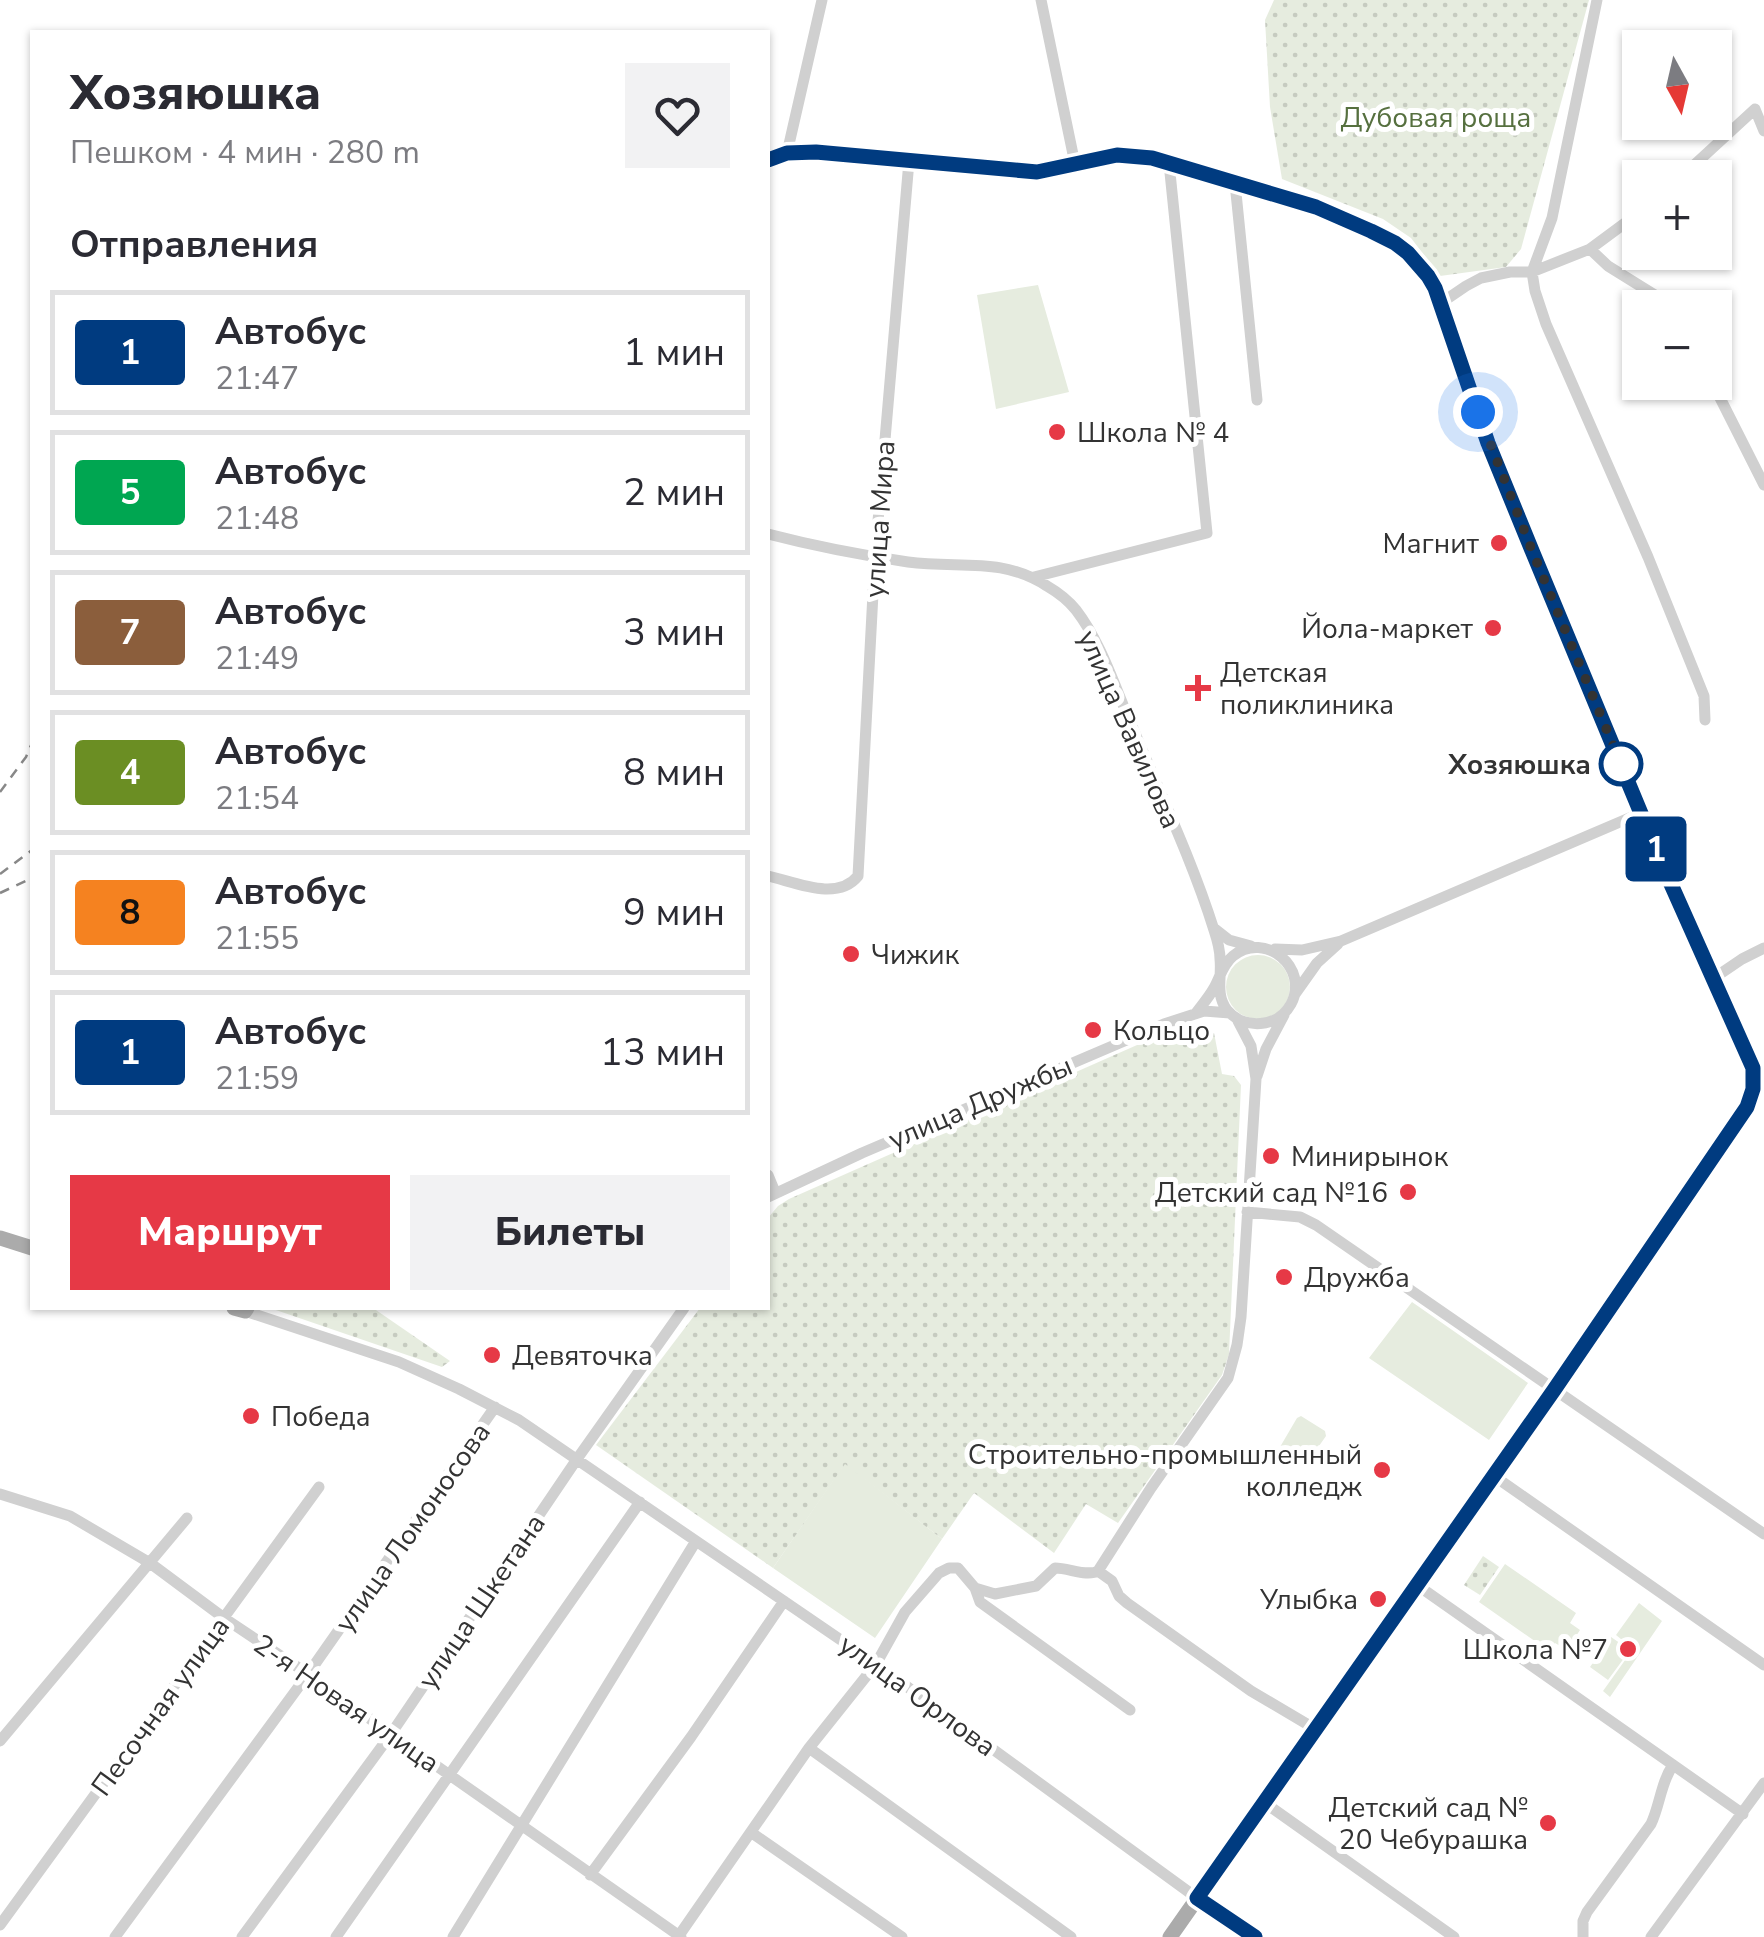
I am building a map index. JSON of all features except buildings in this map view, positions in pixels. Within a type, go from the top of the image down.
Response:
[{"type":"main road","points":[[770,159],[787,153],[816,152],[1037,172],[1128,154],[1316,207],[1395,243],[1421,266],[1441,304],[1488,443],[1641,813],[1753,1068],[1753,1089],[1747,1107],[1554,1390],[1170,1937]]},
{"type":"main road","points":[[0,1238],[30,1247]]},
{"type":"street","points":[[787,153],[822,0]]},
{"type":"street","points":[[1041,0],[1075,164]]},
{"type":"street","points":[[1597,0],[1552,218],[1532,272],[1546,324],[1704,696],[1705,720]]},
{"type":"street","points":[[1700,160],[1764,99]]},
{"type":"street","points":[[1754,110],[1764,131]]},
{"type":"street","name":"улица Мира","points":[[770,876],[832,890],[846,888],[858,876],[875,556],[908,162]]},
{"type":"street","points":[[1034,577],[1207,533],[1169,163]]},
{"type":"street","points":[[1235,183],[1257,400]]},
{"type":"street","points":[[1441,304],[1481,278],[1532,272],[1590,250],[1622,226]]},
{"type":"street","points":[[1590,250],[1647,290]]},
{"type":"street","points":[[1721,400],[1764,485]]},
{"type":"street","name":"улица Вавилова","points":[[770,535],[825,549],[932,564],[1003,566],[1034,577],[1066,598],[1094,640],[1172,820],[1214,928],[1220,974]]},
{"type":"street","points":[[1196,1012],[1234,955],[1261,948],[1302,950],[1341,941],[1641,813]]},
{"type":"street","points":[[1214,928],[1229,940],[1274,951],[1288,962],[1295,978],[1295,995]]},
{"type":"street","points":[[1256,1080],[1266,1049],[1295,995],[1317,963],[1341,941]]},
{"type":"street","points":[[1714,978],[1764,948]]},
{"type":"street","points":[[975,1588],[996,1594],[1036,1586],[1055,1568],[1096,1574],[1228,1378],[1240,1318],[1256,1080],[1249,1039],[1221,998],[1220,974]]},
{"type":"street","points":[[1196,1012],[1263,1024],[1287,1010]]},
{"type":"street","name":"улица Дружбы","points":[[771,1194],[1196,1012]]},
{"type":"street","points":[[1247,1212],[1300,1218],[1316,1224],[1764,1534]]},
{"type":"street","name":"улица Орлова","points":[[245,1310],[399,1362],[496,1407],[876,1664],[1255,1937]]},
{"type":"street","points":[[577,1459],[683,1310]]},
{"type":"street","name":"улица Ломоносова","points":[[115,1937],[308,1674],[496,1407]]},
{"type":"street","name":"улица Шкетана","points":[[242,1937],[391,1734],[577,1459]]},
{"type":"street","points":[[1494,1476],[1764,1665]]},
{"type":"street","name":"Песочная улица","points":[[0,1925],[318,1488]]},
{"type":"street","name":"2-я Новая улица","points":[[0,1494],[70,1516],[150,1563],[679,1937]]},
{"type":"street","points":[[336,1937],[640,1502]]},
{"type":"street","points":[[0,1741],[188,1518]]},
{"type":"street","points":[[453,1937],[696,1541]]},
{"type":"street","points":[[679,1937],[808,1748],[876,1664],[905,1612],[939,1573],[958,1568],[975,1588],[980,1602],[1130,1710]]},
{"type":"street","points":[[1098,1571],[1112,1581],[1127,1603],[1251,1691],[1316,1730]]},
{"type":"street","points":[[1417,1585],[1743,1814]]},
{"type":"street","points":[[590,1875],[784,1601]]},
{"type":"street","points":[[808,1748],[1071,1937]]},
{"type":"street","points":[[1582,1937],[1587,1912],[1652,1824],[1673,1765]]},
{"type":"street","points":[[1651,1937],[1764,1782]]},
{"type":"street","points":[[1265,1804],[1454,1937]]},
{"type":"street","points":[[752,1833],[902,1937]]},
{"type":"green space","name":"Дубовая роща","points":[[1274,0],[1589,0],[1521,249],[1506,267],[1440,276],[1411,238],[1383,219],[1282,179],[1270,107],[1265,20]]},
{"type":"green space","points":[[1038,285],[1069,392],[996,409],[977,295]]},
{"type":"green space","points":[[1258,955],[1281,964],[1290,987],[1281,1010],[1258,1019],[1235,1010],[1226,987],[1235,964]]},
{"type":"green space","points":[[1171,1030],[1214,1033],[1222,1074],[1234,1076],[1241,1085],[1229,1354],[1222,1375],[1118,1523],[1086,1504],[1054,1553],[974,1493],[942,1539],[845,1464],[773,1568],[596,1445],[698,1310],[770,1310],[770,1216],[789,1199]]},
{"type":"green space","points":[[1412,1302],[1528,1383],[1489,1440],[1369,1358]]},
{"type":"green space","points":[[276,1310],[376,1310],[450,1361],[442,1367]]},
{"type":"green space","points":[[1301,1416],[1325,1431],[1326,1436],[1301,1467],[1280,1454],[1280,1447]]},
{"type":"green space","points":[[845,1463],[942,1539],[875,1638],[773,1568]]},
{"type":"green space","points":[[1483,1556],[1499,1567],[1480,1595],[1464,1585]]},
{"type":"green space","points":[[1505,1564],[1576,1613],[1570,1623],[1580,1630],[1567,1650],[1555,1643],[1549,1651],[1479,1602]]},
{"type":"green space","points":[[1639,1603],[1662,1621],[1610,1697],[1603,1691],[1633,1649],[1616,1635]]},
{"type":"green space","points":[[1611,1637],[1630,1650],[1608,1680],[1590,1667]]},
{"type":"railway","points":[[0,792],[30,748]]},
{"type":"railway","points":[[0,874],[30,852]]},
{"type":"railway","points":[[0,893],[30,879]]},
{"type":"bus line","name":"1","points":[[770,159],[787,153],[816,152],[1037,172],[1128,154],[1316,207],[1395,243],[1408,253],[1435,288],[1488,443],[1533,553],[1662,864],[1750,1057],[1753,1089],[1747,1107],[1554,1390],[1197,1898],[1255,1937]]},
{"type":"place","name":"Школа № 4","points":[[1057,432]]},
{"type":"place","name":"Магнит","points":[[1499,543]]},
{"type":"place","name":"Йола-маркет","points":[[1493,628]]},
{"type":"place","name":"Детская поликлиника","points":[[1198,688]]},
{"type":"place","name":"Хозяюшка","points":[[1621,764]]},
{"type":"place","name":"Чижик","points":[[851,954]]},
{"type":"place","name":"Кольцо","points":[[1093,1030]]},
{"type":"place","name":"Минирынок","points":[[1271,1156]]},
{"type":"place","name":"Детский сад №16","points":[[1408,1192]]},
{"type":"place","name":"Дружба","points":[[1284,1277]]},
{"type":"place","name":"Девяточка","points":[[492,1355]]},
{"type":"place","name":"Победа","points":[[251,1416]]},
{"type":"place","name":"Строительно-промышленный колледж","points":[[1382,1470]]},
{"type":"place","name":"Улыбка","points":[[1378,1599]]},
{"type":"place","name":"Школа №7","points":[[1628,1649]]},
{"type":"place","name":"Детский сад № 20 Чебурашка","points":[[1548,1823]]},
{"type":"route","points":[[1478,412],[1621,764]]}]
